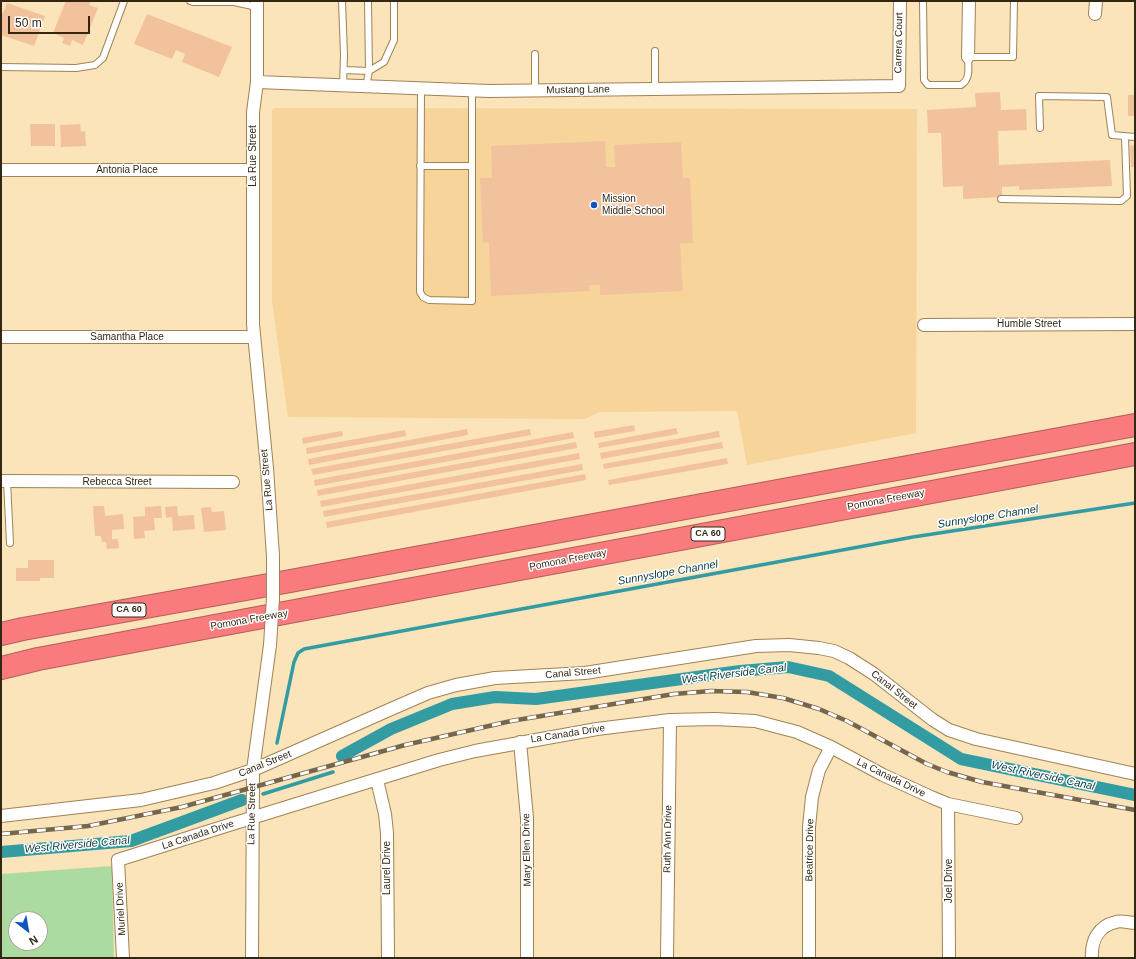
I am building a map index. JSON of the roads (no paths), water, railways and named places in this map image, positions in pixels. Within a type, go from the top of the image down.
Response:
[{"type":"highway","name":"CA 60","points":[[1,634],[1135,425]]},
{"type":"highway","name":"Pomona Freeway","points":[[1,668],[54,656],[1135,454]]},
{"type":"street","name":"Carrera Court","points":[[899,86],[900,1]]},
{"type":"street","points":[[968,57],[969,1]]},
{"type":"street","points":[[1094,14],[1096,1]]},
{"type":"street","name":"La Rue Street","points":[[252,958],[253,770],[270,645],[273,598],[273,556],[267,468],[254,337],[253,112],[257,82],[257,4]]},
{"type":"street","name":"Mustang Lane","points":[[257,82],[472,91],[899,86]]},
{"type":"street","name":"Antonia Place","points":[[1,170],[253,170]]},
{"type":"street","name":"Humble Street","points":[[924,325],[1135,324]]},
{"type":"street","name":"Samantha Place","points":[[1,337],[254,337]]},
{"type":"street","name":"Rebecca Street","points":[[4,481],[233,482]]},
{"type":"street","name":"Canal Street","points":[[1,816],[141,800],[214,783],[253,770],[428,693],[456,685],[495,678],[585,673],[756,646],[788,645],[834,651],[849,658],[874,674],[933,720],[949,730],[976,739],[1135,774]]},
{"type":"street","name":"La Canada Drive","points":[[118,860],[446,758],[520,742],[597,729],[670,720],[715,719],[754,721],[797,732],[831,747],[883,775],[948,804],[1016,818]]},
{"type":"street","name":"Ruth Ann Drive","points":[[667,958],[670,720]]},
{"type":"street","name":"Mary Ellen Drive","points":[[520,742],[527,818],[527,958]]},
{"type":"street","name":"Beatrice Drive","points":[[809,958],[809,827],[812,797],[819,770],[831,747]]},
{"type":"street","name":"Laurel Drive","points":[[377,780],[385,814],[387,833],[388,958]]},
{"type":"street","name":"Joel Drive","points":[[948,804],[949,958]]},
{"type":"street","name":"Muriel Drive","points":[[118,860],[123,958]]},
{"type":"street","points":[[1092,958],[1092,948],[1096,935],[1102,928],[1117,921],[1135,923]]},
{"type":"lane","points":[[1,66],[76,68],[95,66],[103,58],[124,1]]},
{"type":"lane","points":[[190,1],[257,4]]},
{"type":"lane","points":[[342,1],[344,55],[343,86]]},
{"type":"lane","points":[[366,87],[369,71],[368,1]]},
{"type":"lane","points":[[344,70],[369,71],[384,62],[394,40],[394,1]]},
{"type":"lane","points":[[923,1],[924,80],[928,85],[962,85],[966,83],[968,79],[968,57],[1013,57],[1014,1]]},
{"type":"lane","points":[[655,51],[655,89]]},
{"type":"lane","points":[[534,54],[535,91]]},
{"type":"lane","points":[[421,89],[420,292],[423,297],[429,300],[472,302],[472,91]]},
{"type":"lane","points":[[1040,128],[1039,96],[1107,97],[1112,135],[1135,137]]},
{"type":"lane","points":[[1000,199],[1122,201],[1127,196],[1126,137]]},
{"type":"lane","points":[[420,166],[471,166]]},
{"type":"lane","points":[[4,481],[10,543]]},
{"type":"waterway","name":"Sunnyslope Channel","points":[[277,743],[294,662],[298,653],[304,649],[913,537],[1135,503]]},
{"type":"waterway","name":"West Riverside Canal","points":[[342,756],[391,729],[452,704],[495,697],[536,699],[740,671],[788,667],[829,676],[961,759],[1135,795]]},
{"type":"waterway","name":"West Riverside Canal","points":[[263,794],[333,772]]},
{"type":"waterway","name":"West Riverside Canal","points":[[1,852],[131,841],[242,800]]},
{"type":"railway","points":[[1,834],[88,826],[182,807],[405,745],[511,721],[674,694],[711,691],[747,692],[783,698],[819,709],[847,721],[927,764],[947,772],[982,782],[1135,810]]},
{"type":"place","name":"Mission Middle School","points":[[594,205]]}]
